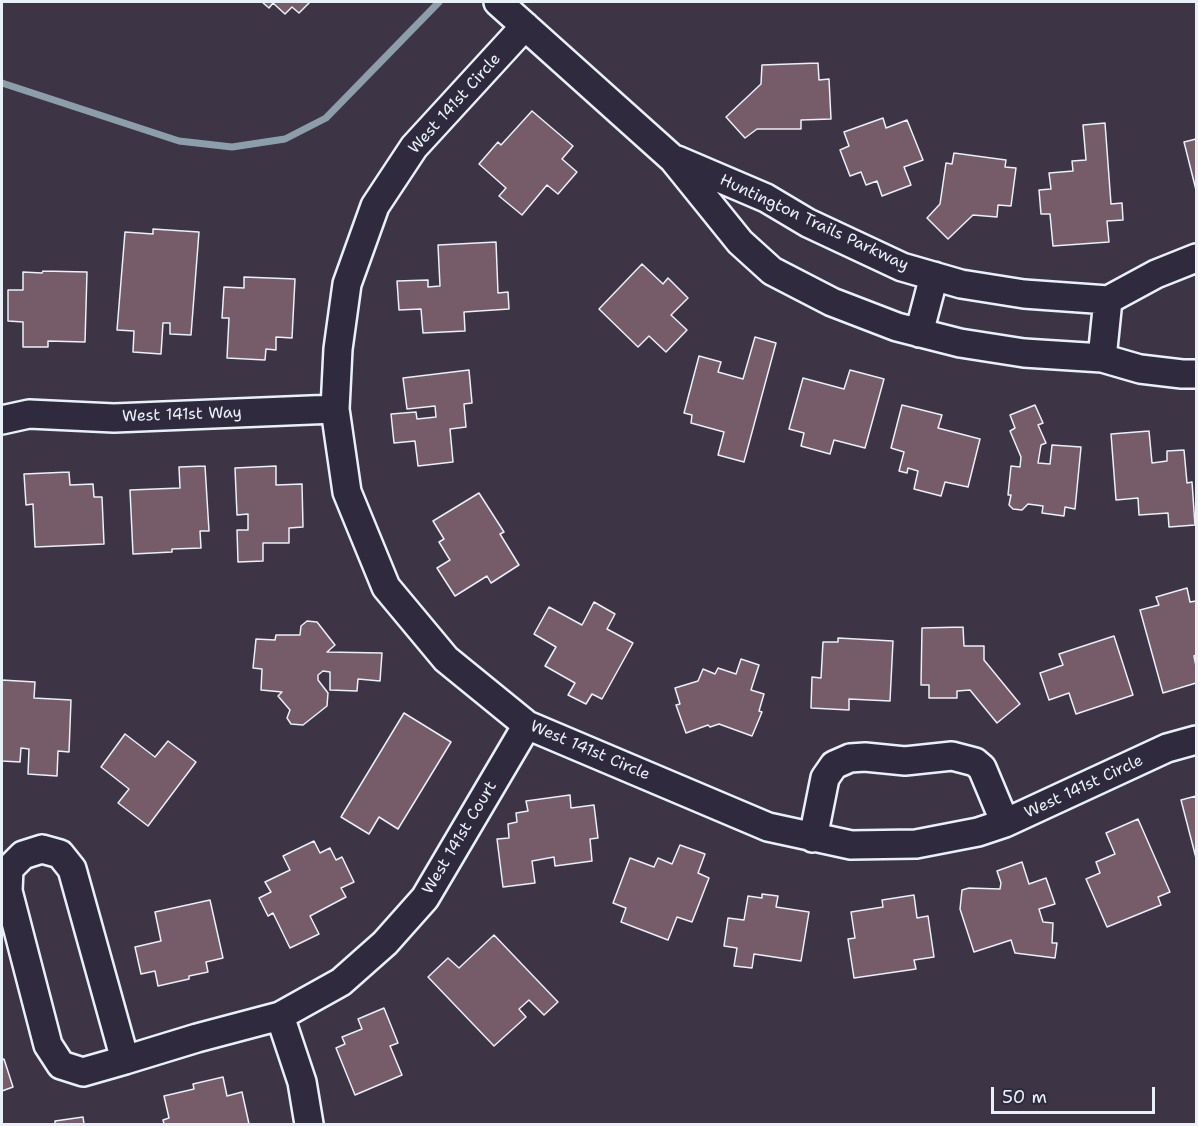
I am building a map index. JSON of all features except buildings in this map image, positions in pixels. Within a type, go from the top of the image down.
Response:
[{"type":"street","name":"Huntington Trails Parkway","points":[[498,2],[674,159],[740,242],[772,271],[832,302],[897,327],[960,343],[1024,353],[1102,358],[1140,369],[1197,374]]},
{"type":"street","name":"West 141st Circle","points":[[525,26],[414,147],[375,206],[347,284],[338,349],[335,409],[347,492],[386,587],[446,659],[527,725],[768,827],[851,845],[916,844],[978,832],[1005,824],[1167,748],[1197,740]]},
{"type":"street","name":"Huntington Trails Parkway","points":[[674,159],[766,198],[808,223],[902,267],[961,284],[1024,294],[1108,300]]},
{"type":"street","points":[[1102,358],[1108,300],[1156,274],[1197,258]]},
{"type":"street","points":[[919,333],[934,276]]},
{"type":"street","name":"West 141st Way","points":[[2,398],[29,414]]},
{"type":"street","name":"West 141st Way","points":[[2,420],[29,414],[114,418],[335,409]]},
{"type":"street","name":"West 141st Court","points":[[124,1060],[72,869],[60,854],[42,849],[22,855],[9,869],[8,891],[48,1046],[61,1065],[83,1072],[280,1016],[341,982],[385,943],[425,898],[527,725]]},
{"type":"street","points":[[813,838],[825,778],[834,765],[850,758],[865,757],[905,761],[952,756],[975,762],[981,768],[1005,824]]},
{"type":"street","points":[[280,1016],[302,1082],[309,1125]]},
{"type":"waterway","points":[[2,83],[179,141],[232,147],[285,139],[326,118],[439,2]]}]
